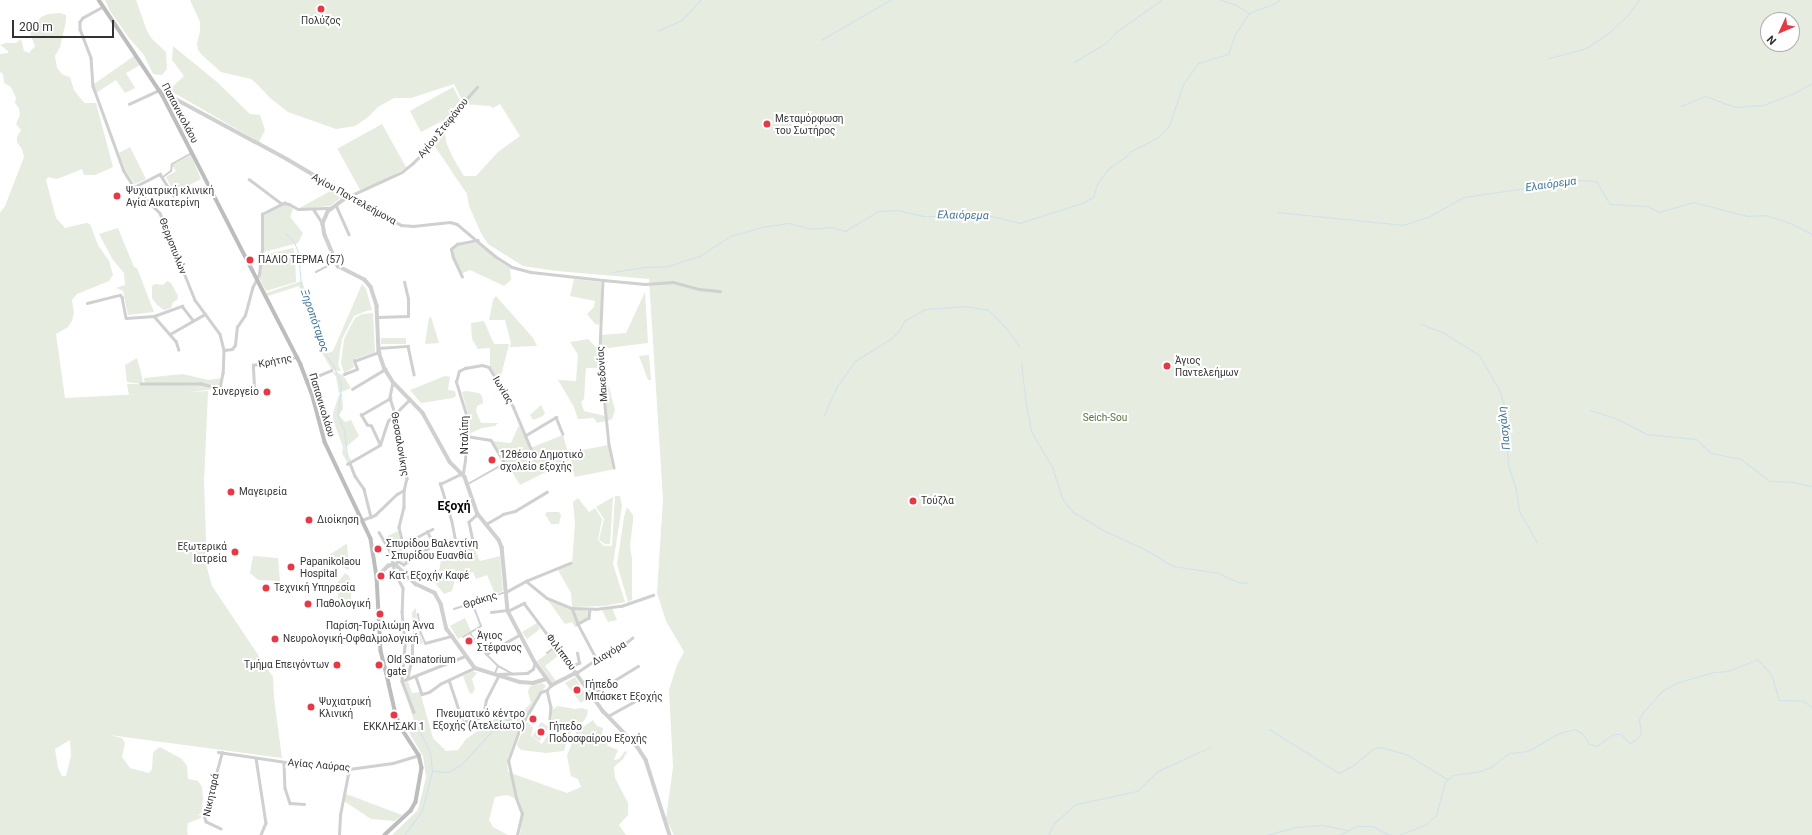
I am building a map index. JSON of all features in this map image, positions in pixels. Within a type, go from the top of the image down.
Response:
[{"type":"main road","name":"Παπανικολάου","points":[[99,0],[159,90],[297,357],[308,380],[322,435],[374,549],[380,641],[388,684],[400,724],[419,755],[422,768],[422,775],[416,802],[411,811],[385,835]]},
{"type":"street","name":"Θερμοπυλών","points":[[104,6],[83,18],[79,26],[91,58],[93,86],[124,171],[134,187],[154,205],[160,214],[171,236],[185,279],[195,300],[220,334],[224,350],[223,373],[220,389],[201,384],[141,384]]},
{"type":"street","name":"Αγίου Στεφάνου","points":[[323,224],[332,208],[349,196],[402,172],[412,164],[427,149],[445,123],[477,87]]},
{"type":"street","points":[[129,104],[159,90]]},
{"type":"street","name":"Αγίου Παντελεήμονα","points":[[159,90],[287,159],[398,224],[410,226],[453,222],[460,225],[479,240],[498,259],[512,268],[531,272],[645,284],[672,282],[700,289],[720,291]]},
{"type":"street","points":[[163,177],[171,171],[172,164],[192,153]]},
{"type":"street","points":[[134,187],[160,174],[173,195]]},
{"type":"street","points":[[250,179],[281,203]]},
{"type":"street","points":[[224,350],[232,349],[235,345],[237,328],[245,315],[252,288],[257,279],[262,254],[261,216],[264,211],[281,203],[287,203],[298,209],[332,208]]},
{"type":"street","points":[[336,205],[349,234]]},
{"type":"street","points":[[314,209],[323,224],[324,235],[335,262],[341,268],[368,283],[377,306],[378,350],[385,369],[393,382],[423,413],[450,462],[462,473],[468,484],[478,514],[497,536],[502,547],[508,611],[535,662],[551,685],[547,690],[541,692],[521,726],[508,761],[511,782],[522,814],[517,835]]},
{"type":"street","points":[[462,277],[453,258],[451,249],[457,244],[479,240]]},
{"type":"street","points":[[316,272],[335,262]]},
{"type":"street","name":"Μακεδονίας","points":[[603,280],[600,361],[609,444],[614,467]]},
{"type":"street","points":[[377,317],[408,316],[408,299],[404,282]]},
{"type":"street","points":[[87,302],[121,295],[125,318],[154,316],[182,306],[193,320]]},
{"type":"street","points":[[170,334],[205,314]]},
{"type":"street","points":[[154,316],[170,334],[179,350]]},
{"type":"street","points":[[344,374],[357,368],[354,361],[378,350],[408,346],[414,374]]},
{"type":"street","name":"Κρήτης","points":[[254,387],[254,365],[297,357]]},
{"type":"street","name":"Ιωνίας","points":[[457,375],[465,368],[483,365],[489,367],[513,406],[535,458]]},
{"type":"street","points":[[352,389],[385,369]]},
{"type":"street","points":[[308,380],[331,370]]},
{"type":"street","name":"Νταλίπη","points":[[457,375],[456,382],[466,418],[466,436],[462,473]]},
{"type":"street","name":"Θεσσαλονίκης","points":[[393,382],[390,398],[400,433],[406,474],[404,507],[399,527],[407,560]]},
{"type":"street","points":[[380,445],[371,426],[366,425],[361,415],[390,398]]},
{"type":"street","points":[[371,516],[364,489],[354,476],[348,464],[380,445],[388,421],[395,412],[410,399]]},
{"type":"street","points":[[526,435],[556,417],[563,434]]},
{"type":"street","points":[[466,436],[491,440],[505,463],[468,484]]},
{"type":"street","points":[[462,473],[440,484],[456,545],[472,542],[469,522],[478,514]]},
{"type":"street","points":[[362,520],[377,514],[397,494],[404,490]]},
{"type":"street","points":[[486,524],[503,514],[515,511],[547,492]]},
{"type":"street","points":[[404,544],[432,529]]},
{"type":"street","points":[[379,532],[390,551],[403,588],[402,612],[405,646],[402,681],[414,712]]},
{"type":"street","points":[[377,577],[388,566],[398,562],[406,565],[407,560],[434,545],[427,532]]},
{"type":"street","points":[[413,540],[420,554]]},
{"type":"street","points":[[506,592],[526,581],[570,563]]},
{"type":"street","points":[[394,564],[416,584],[436,593],[441,604],[445,623],[465,656],[475,668],[520,682],[530,683],[546,679]]},
{"type":"street","points":[[526,581],[547,598],[572,608],[590,609],[620,606],[653,595]]},
{"type":"street","name":"Θράκης","points":[[454,609],[506,592]]},
{"type":"street","points":[[463,638],[481,626],[472,602]]},
{"type":"street","name":"Φιλίππου","points":[[508,611],[524,603],[571,666],[589,694],[608,716],[628,735],[642,754],[670,835]]},
{"type":"street","points":[[572,608],[578,624],[597,659]]},
{"type":"street","points":[[578,624],[590,618],[590,609]]},
{"type":"street","points":[[491,612],[508,611]]},
{"type":"street","points":[[418,614],[420,631],[425,643],[452,636]]},
{"type":"street","points":[[470,633],[486,654],[498,666],[511,674]]},
{"type":"street","points":[[486,654],[520,634]]},
{"type":"street","name":"Διαγόρα","points":[[551,685],[556,685],[597,659],[620,648],[632,638]]},
{"type":"street","points":[[407,679],[412,658],[412,645]]},
{"type":"street","points":[[547,653],[556,646]]},
{"type":"street","points":[[571,666],[579,663],[577,653]]},
{"type":"street","points":[[402,681],[416,677],[465,656]]},
{"type":"street","points":[[497,674],[527,673],[533,669],[535,662]]},
{"type":"street","points":[[449,680],[464,722],[478,718],[484,714],[486,700],[497,674],[498,666]]},
{"type":"street","points":[[589,694],[602,688],[638,666]]},
{"type":"street","points":[[416,677],[422,694],[475,668]]},
{"type":"street","points":[[547,690],[551,707],[550,719]]},
{"type":"street","points":[[608,716],[642,697]]},
{"type":"street","name":"Αγίας Λαύρας","points":[[220,752],[284,762],[349,769],[393,763],[419,755]]},
{"type":"street","name":"Νικηταρά","points":[[220,752],[204,818],[206,822],[221,829]]},
{"type":"street","points":[[256,758],[266,823],[261,835]]},
{"type":"street","points":[[284,762],[285,788],[290,803],[304,804]]},
{"type":"street","points":[[339,835],[340,814],[349,769]]},
{"type":"green space","points":[[105,0],[136,0],[147,31],[152,39],[166,52],[167,69],[162,75],[153,74],[144,55],[129,38],[110,11]]},
{"type":"green space","name":"Seich-Sou","points":[[190,0],[1812,0],[1812,835],[674,835],[666,819],[673,767],[669,690],[677,665],[684,652],[666,621],[657,593],[663,499],[649,279],[557,271],[523,266],[488,244],[481,233],[469,206],[467,194],[434,145],[436,139],[450,120],[451,123],[445,132],[446,142],[453,158],[464,176],[476,176],[498,152],[520,136],[500,104],[493,108],[490,106],[464,104],[454,84],[411,98],[394,98],[378,107],[367,118],[355,126],[336,129],[288,112],[270,98],[251,79],[221,72],[198,50],[197,43],[200,32],[200,22]]},
{"type":"green space","points":[[60,13],[66,15],[60,47],[55,56],[57,68],[63,75],[70,77],[74,90],[85,103],[96,103],[113,167],[95,175],[84,175],[82,169],[57,179],[48,177],[46,180],[56,218],[65,228],[86,223],[90,224],[98,245],[109,261],[113,275],[109,281],[77,294],[72,300],[74,313],[72,321],[68,327],[56,334],[65,398],[129,395],[127,384],[201,385],[215,389],[189,392],[208,391],[204,482],[207,568],[212,586],[273,677],[274,698],[282,758],[109,735],[122,738],[125,743],[122,757],[130,768],[149,773],[152,769],[153,752],[160,747],[182,759],[187,766],[188,779],[198,781],[202,787],[203,799],[201,818],[188,823],[188,835],[0,835],[0,213],[5,206],[24,157],[22,149],[17,142],[17,137],[21,130],[16,124],[20,115],[19,108],[15,103],[16,98],[11,87],[4,83],[3,74],[0,72],[0,54],[8,53],[8,51],[0,45],[6,43],[16,43],[21,39],[24,51],[29,53],[35,46],[30,33],[41,17],[48,14]],"holes":[[[70,740],[71,756],[66,776],[62,776],[58,768],[55,749]]]},
{"type":"green space","points":[[173,46],[217,82],[250,114],[260,115],[265,130],[259,142],[169,90],[184,76],[172,60]]},
{"type":"green space","points":[[134,56],[140,65],[126,73],[135,88],[125,93],[116,80],[96,93],[94,84]]},
{"type":"green space","points":[[453,87],[461,102],[448,118],[421,132],[410,111]]},
{"type":"green space","points":[[382,124],[406,168],[362,192],[337,149]]},
{"type":"green space","points":[[130,147],[146,179],[135,184],[126,171],[119,153]]},
{"type":"green space","points":[[191,155],[201,179],[174,193],[166,177],[176,171],[172,165]]},
{"type":"green space","points":[[332,190],[342,197],[330,206],[298,209]]},
{"type":"green space","points":[[283,205],[288,205],[293,209],[290,217],[303,233],[298,243],[264,252],[263,216]]},
{"type":"green space","points":[[118,228],[134,267],[137,268],[154,312],[128,315],[123,291],[116,288],[125,285],[124,273],[113,260],[99,234]]},
{"type":"green space","points":[[478,242],[503,264],[510,268],[511,280],[504,286],[470,270],[461,274],[454,259],[453,248]]},
{"type":"green space","points":[[293,248],[295,255],[296,282],[266,291],[259,278],[263,255]]},
{"type":"green space","points":[[574,279],[601,282],[602,311],[599,325],[595,324],[587,314],[594,307],[595,301],[570,296]]},
{"type":"green space","points":[[167,281],[171,283],[178,296],[177,300],[173,302],[171,308],[164,310],[157,305],[152,298],[152,286],[155,284],[163,285]]},
{"type":"green space","points":[[302,281],[322,345],[328,353],[333,351],[362,284],[366,289],[372,310],[354,316],[342,339],[338,365],[341,371],[332,370],[318,346],[299,286],[268,296],[266,293]]},
{"type":"green space","points":[[645,292],[648,343],[600,349],[601,335],[626,333]]},
{"type":"green space","points":[[496,296],[533,338],[537,346],[510,347],[511,343],[505,320],[489,320],[493,300]]},
{"type":"green space","points":[[373,313],[375,352],[352,360],[354,367],[344,373],[341,363],[344,339],[355,318],[362,314]]},
{"type":"green space","points":[[431,317],[439,343],[425,344],[429,318]]},
{"type":"green space","points":[[484,321],[494,344],[509,344],[501,376],[497,378],[490,366],[490,348],[478,349],[472,339],[471,323]]},
{"type":"green space","points":[[381,338],[406,338],[406,344],[381,344]]},
{"type":"green space","points":[[588,339],[599,350],[600,368],[586,368],[584,399],[581,402],[584,411],[605,416],[606,421],[597,423],[594,418],[578,419],[574,407],[558,380],[576,381],[578,355],[570,342]]},
{"type":"green space","points":[[649,355],[651,380],[648,380],[639,356]]},
{"type":"green space","points":[[137,358],[143,384],[127,382],[125,365]]},
{"type":"green space","points":[[332,371],[343,375],[351,388],[339,393],[336,377]]},
{"type":"green space","points":[[183,374],[208,380],[222,378],[219,388],[202,383],[145,384],[144,378]]},
{"type":"green space","points":[[445,376],[450,377],[448,390],[455,391],[456,396],[453,398],[421,403],[410,390]]},
{"type":"green space","points":[[603,387],[609,387],[615,410],[612,419],[607,421]]},
{"type":"green space","points":[[466,391],[479,393],[482,396],[483,403],[477,406],[476,411],[481,423],[498,423],[495,426],[482,428],[469,434],[469,417],[462,392]]},
{"type":"green space","points":[[342,393],[343,409],[339,415],[345,422],[351,420],[359,436],[347,446],[346,451],[352,462],[348,464],[342,453],[343,447],[333,420],[333,413],[339,395]]},
{"type":"green space","points":[[541,405],[545,413],[543,416],[533,420],[530,415]]},
{"type":"green space","points":[[519,425],[530,448],[563,435],[570,460],[520,485],[493,441],[511,443]]},
{"type":"green space","points":[[608,445],[613,470],[574,477],[570,452]]},
{"type":"green space","points":[[615,496],[620,496],[622,506],[613,564],[625,602],[604,606],[572,607],[571,593],[558,570],[572,563],[575,523],[573,502],[578,498],[589,512],[595,508],[602,519],[598,540],[604,546],[612,546]]},
{"type":"green space","points":[[613,497],[610,544],[605,544],[599,540],[604,519],[596,507]]},
{"type":"green space","points":[[627,507],[633,515],[630,546],[632,559],[632,600],[628,602],[617,564],[624,517]]},
{"type":"green space","points":[[547,512],[559,512],[561,515],[559,524],[551,524],[545,514]]},
{"type":"green space","points":[[398,531],[406,561],[403,562],[399,560],[388,536]]},
{"type":"green space","points":[[472,543],[480,561],[500,556],[503,591],[495,594],[487,575],[476,579],[473,572],[455,579],[452,591],[444,594],[433,580],[438,575],[442,556],[459,552],[458,546]]},
{"type":"green space","points":[[346,544],[349,570],[323,559]]},
{"type":"green space","points":[[253,556],[278,558],[280,581],[258,580],[250,573]]},
{"type":"green space","points":[[345,573],[349,576],[351,582],[351,605],[348,607],[339,604],[338,598],[338,582]]},
{"type":"green space","points":[[547,599],[572,609],[578,626],[575,627],[572,622],[565,624]]},
{"type":"green space","points":[[416,608],[418,628],[423,643],[413,645],[412,612]]},
{"type":"green space","points":[[612,608],[617,620],[608,622],[602,610]]},
{"type":"green space","points":[[573,609],[589,611],[588,617],[578,623]]},
{"type":"green space","points":[[465,618],[471,631],[458,639],[450,626]]},
{"type":"green space","points":[[537,623],[540,629],[527,639],[522,632]]},
{"type":"green space","points":[[554,649],[559,655],[545,666],[556,681],[552,682],[537,661]]},
{"type":"green space","points":[[473,671],[477,673],[472,679],[475,689],[472,694],[469,692],[463,676]]},
{"type":"green space","name":"Γήπεδο Μπάσκετ Εξοχής","points":[[575,677],[588,697],[581,703],[565,683]]},
{"type":"green space","points":[[408,682],[412,693],[420,692],[433,738],[446,751],[458,750],[466,739],[495,719],[513,713],[522,712],[531,703],[528,692],[530,686],[542,683],[546,686],[520,726],[507,760],[508,772],[567,793],[581,787],[578,779],[571,776],[567,756],[576,732],[593,720],[597,726],[603,728],[602,733],[608,746],[618,750],[614,760],[619,759],[625,751],[627,752],[623,759],[614,767],[615,778],[628,803],[628,815],[619,825],[626,835],[520,835],[523,812],[517,799],[507,795],[495,797],[489,820],[493,827],[508,835],[392,835],[418,810],[426,777],[423,756],[407,729],[414,727],[414,721],[402,683]]},
{"type":"green space","points":[[558,706],[588,710],[587,716],[583,722],[577,724],[569,735],[564,751],[546,753],[521,750],[517,745],[527,722],[533,728],[531,736],[542,744],[552,728],[552,710]]},
{"type":"green space","name":"Γήπεδο Ποδοσφαίρου Εξοχής","points":[[541,722],[549,727],[540,741],[532,736]]},
{"type":"green space","points":[[346,794],[402,815],[395,821],[371,819],[344,801]]},
{"type":"waterway","points":[[657,31],[682,20],[700,0]]},
{"type":"waterway","points":[[821,40],[890,0]]},
{"type":"waterway","points":[[1074,62],[1106,43],[1116,32],[1161,0]]},
{"type":"waterway","name":"Ελαιόρεμα","points":[[1221,0],[1236,5],[1249,13],[1279,0]]},
{"type":"waterway","points":[[1549,58],[1586,48],[1606,35],[1626,17],[1639,0]]},
{"type":"waterway","name":"Ελαιόρεμα","points":[[612,272],[643,267],[668,266],[701,255],[730,236],[761,227],[789,223],[811,229],[831,227],[845,231],[878,211],[897,210],[923,216],[991,216],[1019,223],[1082,203],[1093,197],[1098,182],[1108,169],[1131,151],[1158,137],[1169,126],[1183,84],[1198,63],[1228,54],[1235,34],[1249,13]]},
{"type":"waterway","points":[[1681,106],[1705,96],[1735,107],[1763,105],[1792,94],[1812,83]]},
{"type":"waterway","name":"Ελαιόρεμα","points":[[1277,212],[1403,225],[1428,217],[1464,197],[1581,180],[1596,181],[1610,204],[1647,206],[1659,212],[1693,202],[1747,216],[1765,215],[1792,224],[1812,234]]},
{"type":"waterway","name":"Ξηροπόταμος","points":[[285,233],[294,242],[298,252],[301,285],[320,346],[334,367],[340,382],[341,388],[337,415],[344,430],[347,456]]},
{"type":"waterway","points":[[824,415],[837,386],[855,361],[889,340],[898,332],[904,321],[925,309],[964,306],[988,310],[1007,329],[1019,346]]},
{"type":"waterway","name":"Πασχάλη","points":[[1421,324],[1444,333],[1479,355],[1499,389],[1505,409],[1508,465],[1516,490],[1519,511],[1537,542]]},
{"type":"waterway","points":[[1021,362],[1026,405],[1031,431],[1052,467],[1063,500],[1073,512],[1103,530],[1146,550],[1173,566],[1218,573],[1238,582],[1248,583]]},
{"type":"waterway","points":[[1590,410],[1618,419],[1646,434],[1696,439],[1711,453],[1741,459],[1769,481],[1793,482],[1812,486]]},
{"type":"waterway","name":"Άγιος Παντελεήμων","points":[[1399,835],[1426,824],[1436,815],[1445,782],[1453,775],[1480,771],[1491,767],[1509,753],[1528,751],[1559,733],[1575,729],[1583,734],[1589,744],[1597,746],[1613,734],[1621,734],[1629,743],[1635,740],[1641,734],[1639,719],[1644,711],[1663,690],[1679,682],[1714,672],[1728,671],[1757,659],[1771,674],[1779,700],[1803,701],[1812,707]]},
{"type":"waterway","points":[[432,771],[448,772],[462,764],[498,724],[523,714]]},
{"type":"waterway","name":"Άγιος Παντελεήμων","points":[[1269,729],[1339,773],[1355,764],[1372,749],[1381,747],[1406,754],[1447,779]]},
{"type":"waterway","name":"Ξηροπόταμος","points":[[404,835],[422,810],[432,771],[430,752],[419,730]]},
{"type":"waterway","name":"Άγιος Παντελεήμων","points":[[1048,835],[1054,823],[1076,804],[1137,791],[1158,771],[1210,747]]},
{"type":"waterway","name":"Άγιος Παντελεήμων","points":[[1266,835],[1295,827],[1323,825],[1347,830]]},
{"type":"waterway","name":"Άγιος Παντελεήμων","points":[[1339,835],[1357,826],[1373,826],[1387,834],[1393,835]]},
{"type":"place","name":"Πολύζος","points":[[321,9]]},
{"type":"place","name":"Μεταμόρφωση του Σωτήρος","points":[[767,124]]},
{"type":"place","name":"Ψυχιατρική κλινική Αγία Αικατερίνη","points":[[117,196]]},
{"type":"place","name":"ΠΑΛΙΟ ΤΕΡΜΑ (57)","points":[[250,260]]},
{"type":"place","name":"Άγιος Παντελεήμων","points":[[1167,366]]},
{"type":"place","name":"Συνεργείο","points":[[267,392]]},
{"type":"place","name":"12θέσιο Δημοτικό σχολείο εξοχής","points":[[492,460]]},
{"type":"place","name":"Μαγειρεία","points":[[231,492]]},
{"type":"place","name":"Τούζλα","points":[[913,501]]},
{"type":"place","name":"Διοίκηση","points":[[309,520]]},
{"type":"place","name":"Σπυρίδου Βαλεντίνη - Σπυρίδου Ευανθία","points":[[378,549]]},
{"type":"place","name":"Εξωτερικά Ιατρεία","points":[[235,552]]},
{"type":"place","name":"Papanikolaou Hospital","points":[[291,567]]},
{"type":"place","name":"Κατ' Εξοχήν Καφέ","points":[[381,576]]},
{"type":"place","name":"Τεχνική Υπηρεσία","points":[[266,588]]},
{"type":"place","name":"Παθολογική","points":[[308,604]]},
{"type":"place","name":"Παρίση-Τυριλιώμη Άννα","points":[[380,614]]},
{"type":"place","name":"Νευρολογική-Οφθαλμολογική","points":[[275,639]]},
{"type":"place","name":"Άγιος Στέφανος","points":[[469,641]]},
{"type":"place","name":"Τμήμα Επειγόντων","points":[[337,665]]},
{"type":"place","name":"Old Sanatorium gate","points":[[379,665]]},
{"type":"place","name":"Γήπεδο Μπάσκετ Εξοχής","points":[[577,690]]},
{"type":"place","name":"Ψυχιατρική Κλινική","points":[[311,707]]},
{"type":"place","name":"ΕΚΚΛΗΣΑΚΙ 1","points":[[394,715]]},
{"type":"place","name":"Πνευματικό κέντρο Εξοχής (Ατελείωτο)","points":[[533,719]]},
{"type":"place","name":"Γήπεδο Ποδοσφαίρου Εξοχής","points":[[541,732]]},
{"type":"district","name":"Εξοχή","points":[[454,507]]}]
